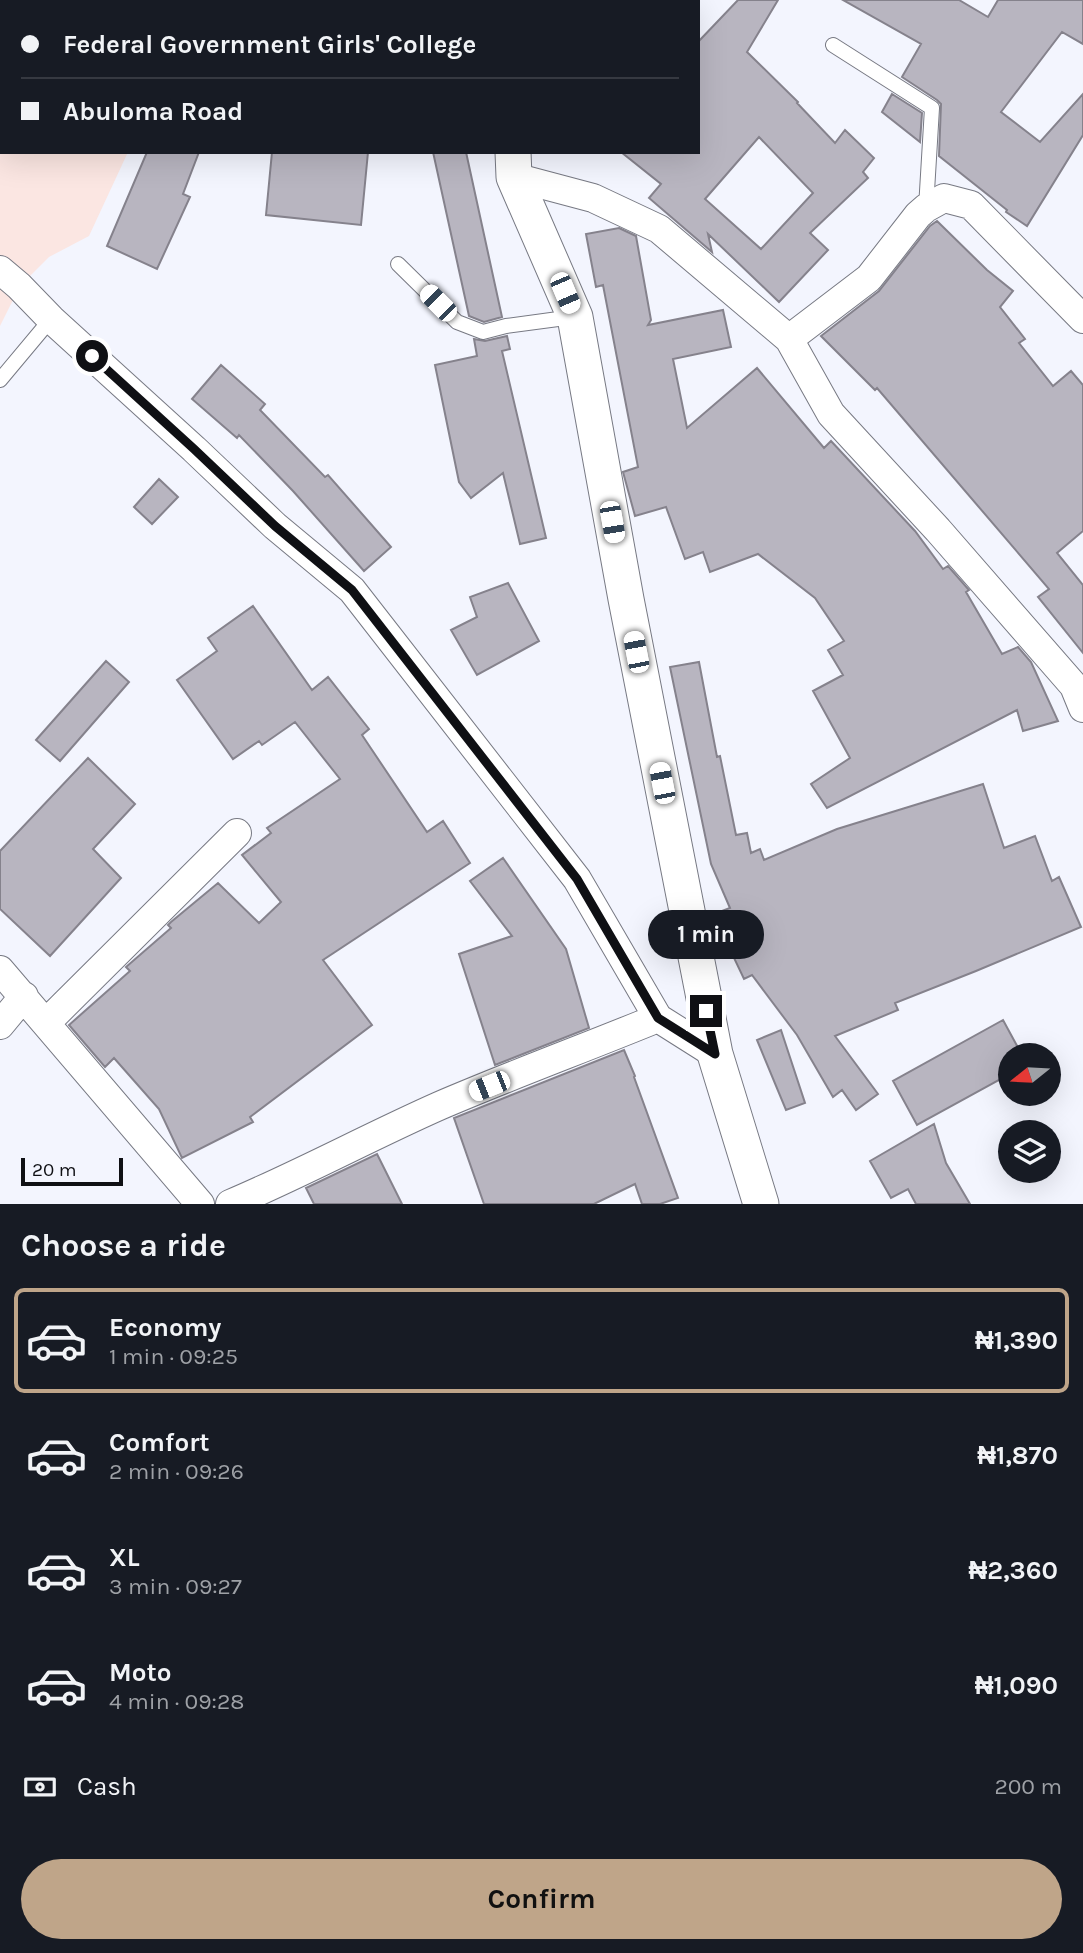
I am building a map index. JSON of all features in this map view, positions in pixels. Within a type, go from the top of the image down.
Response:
[{"type":"street","points":[[513,164],[575,317],[626,599],[715,1054],[761,1204]]},
{"type":"street","points":[[513,164],[659,229],[789,339],[831,414],[938,530],[1074,686],[1083,708]]},
{"type":"street","points":[[789,339],[869,278],[918,215],[944,198],[971,205],[1083,320]]},
{"type":"street","points":[[0,270],[275,526],[352,590],[577,879],[658,1018],[715,1054]]},
{"type":"street","points":[[46,1023],[237,833]]},
{"type":"street","points":[[0,970],[200,1204]]},
{"type":"street","points":[[0,1025],[24,996]]},
{"type":"street","points":[[230,1204],[290,1193],[363,1141],[441,1105],[658,1018]]},
{"type":"lane","points":[[833,45],[932,108],[926,208]]},
{"type":"lane","points":[[398,264],[457,322],[483,332],[506,326],[575,317]]},
{"type":"lane","points":[[0,380],[51,319]]},
{"type":"shaded area","points":[[0,154],[127,154],[89,236],[49,257],[20,286],[0,326]]},
{"type":"building","points":[[738,0],[778,0],[747,52],[835,143],[845,130],[874,158],[863,172],[868,178],[810,233],[828,250],[779,302],[708,234],[712,252],[649,198],[661,184],[624,154],[700,154],[700,40]],"holes":[[[759,137],[813,193],[761,249],[705,199]]]},
{"type":"building","points":[[843,0],[959,0],[988,17],[998,0],[1083,0],[1083,44],[1062,32],[1001,112],[1040,142],[1083,94],[1083,135],[1027,226],[1006,212],[1007,210],[939,156],[941,104],[902,77],[921,44]]},
{"type":"building","points":[[892,94],[922,113],[920,142],[882,112]]},
{"type":"building","points":[[146,154],[198,154],[183,194],[190,197],[157,269],[107,246]]},
{"type":"building","points":[[272,154],[368,154],[361,225],[266,215]]},
{"type":"building","points":[[433,154],[466,154],[502,317],[484,322],[469,316]]},
{"type":"building","points":[[937,221],[987,270],[1013,291],[1000,307],[1025,339],[1019,343],[1053,386],[1071,371],[1083,385],[1083,531],[1057,553],[1083,585],[1083,653],[1038,597],[1049,589],[877,388],[875,390],[821,336],[879,291],[930,226]]},
{"type":"building","points":[[619,228],[636,236],[651,320],[648,325],[723,310],[731,347],[673,359],[687,428],[757,368],[824,448],[831,441],[915,531],[943,569],[948,566],[969,590],[966,592],[1002,654],[1018,647],[1031,662],[1058,721],[1023,731],[1017,710],[827,808],[811,784],[850,758],[813,691],[843,675],[828,650],[844,641],[815,598],[758,554],[710,572],[703,552],[685,559],[666,507],[635,516],[623,472],[638,467],[603,285],[596,287],[586,234]]},
{"type":"building","points":[[507,336],[510,349],[502,351],[546,538],[520,544],[503,473],[471,498],[459,482],[435,365],[477,356],[474,339],[485,341]]},
{"type":"building","points":[[221,365],[265,404],[260,410],[325,477],[328,475],[391,547],[364,571],[239,435],[237,438],[192,399]]},
{"type":"building","points":[[159,479],[178,497],[152,524],[134,507]]},
{"type":"building","points":[[508,583],[539,641],[477,675],[451,630],[477,617],[470,597]]},
{"type":"building","points":[[253,606],[312,690],[328,677],[369,729],[362,735],[427,832],[443,821],[470,863],[323,960],[372,1025],[250,1117],[253,1122],[182,1158],[159,1109],[114,1058],[105,1067],[69,1025],[130,971],[126,967],[171,928],[168,925],[171,922],[218,883],[259,923],[281,902],[242,855],[271,833],[267,828],[340,779],[295,722],[262,745],[259,741],[233,759],[177,680],[217,651],[208,638]]},
{"type":"building","points":[[106,661],[129,682],[60,761],[36,740]]},
{"type":"building","points":[[699,662],[717,757],[720,756],[736,835],[747,833],[751,853],[760,849],[764,860],[837,829],[983,784],[1004,848],[1035,836],[1052,881],[1059,877],[1081,927],[895,1003],[898,1010],[835,1036],[878,1094],[856,1110],[842,1090],[833,1097],[797,1035],[752,975],[744,979],[727,943],[723,945],[711,915],[730,908],[711,864],[670,667]]},
{"type":"building","points":[[88,758],[135,804],[93,849],[121,878],[50,956],[0,909],[0,851]]},
{"type":"building","points":[[503,858],[566,949],[589,1028],[495,1065],[459,954],[512,936],[470,881]]},
{"type":"building","points":[[1003,1020],[1015,1043],[998,1043],[998,1081],[917,1125],[893,1081]]},
{"type":"building","points":[[781,1030],[805,1103],[786,1110],[757,1040]]},
{"type":"building","points":[[624,1050],[678,1198],[660,1204],[642,1204],[635,1184],[594,1204],[484,1204],[454,1118]]},
{"type":"building","points":[[934,1124],[946,1163],[970,1204],[916,1204],[908,1189],[891,1198],[870,1161]]},
{"type":"building","points":[[377,1154],[402,1204],[314,1204],[306,1188]]},
{"type":"route","points":[[92,356],[275,526],[352,590],[577,879],[658,1018],[715,1054],[706,1011]]}]
